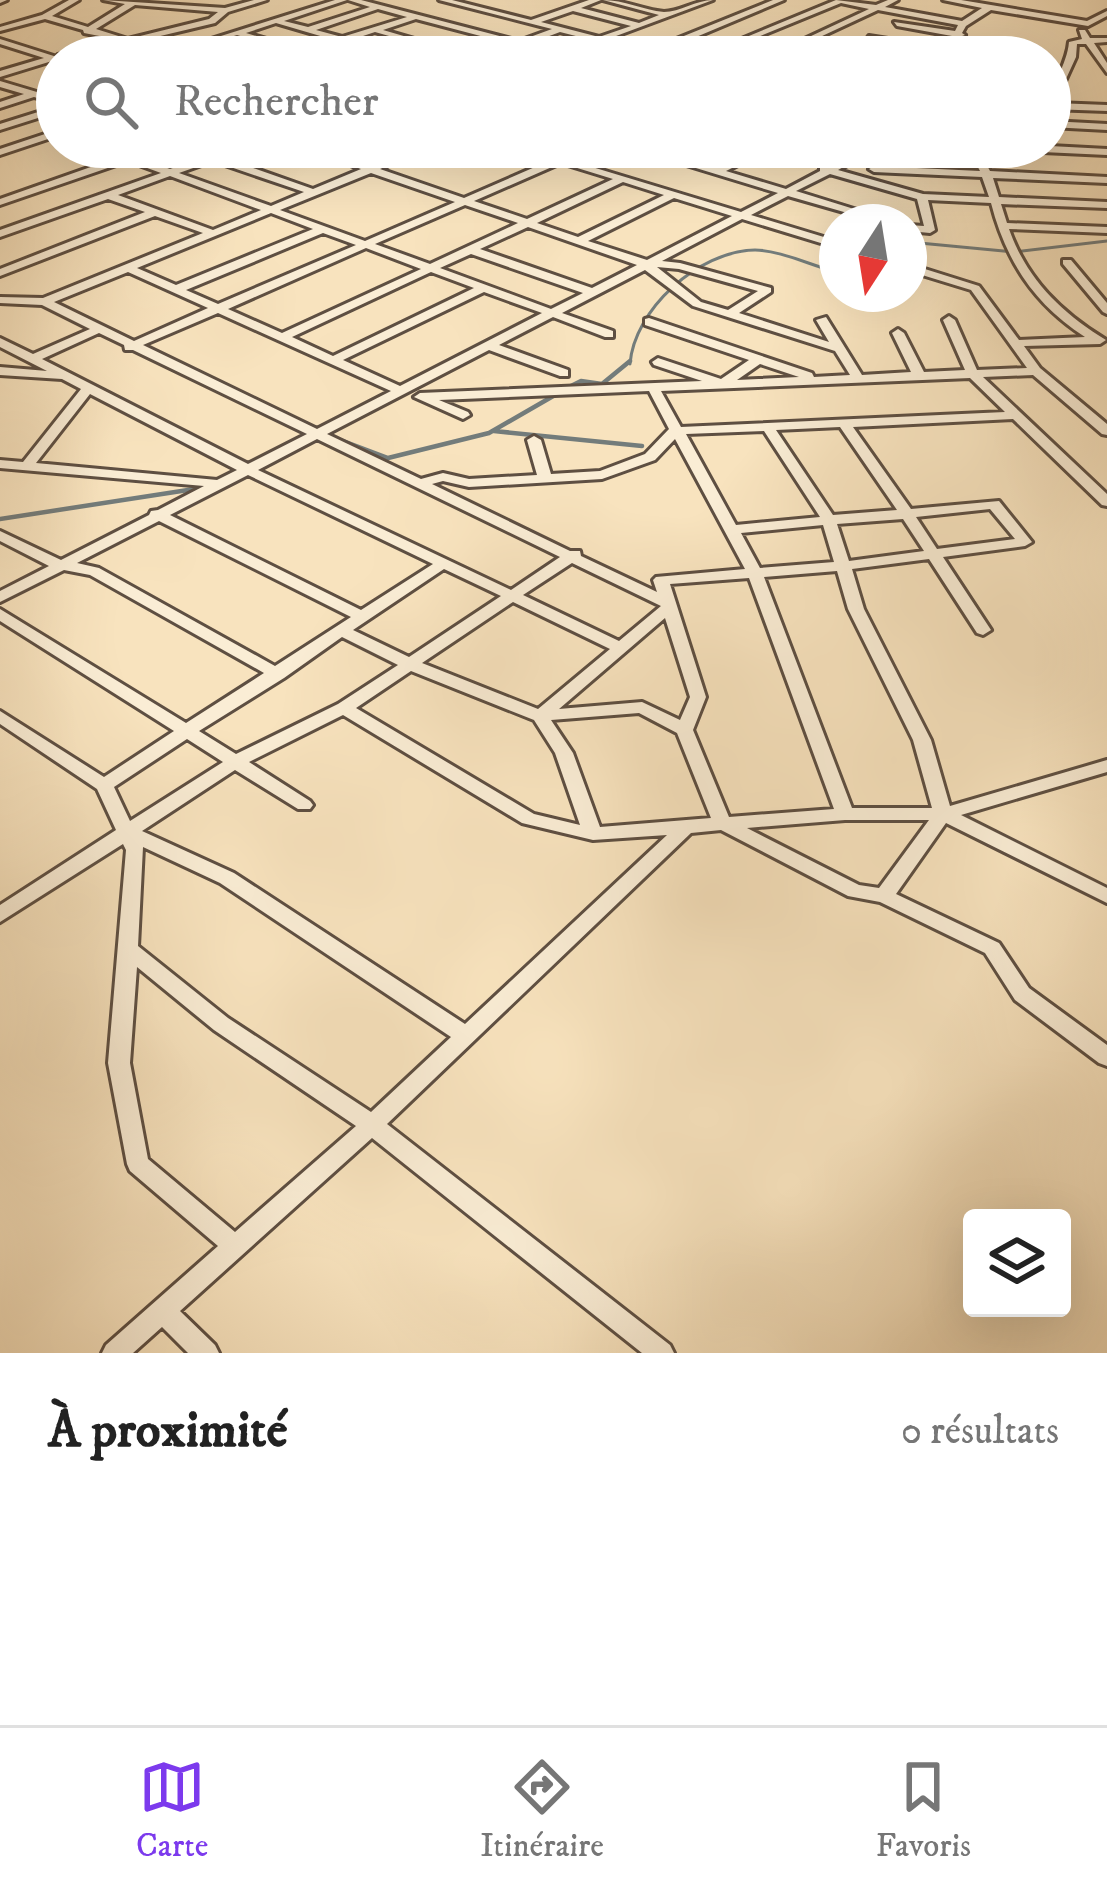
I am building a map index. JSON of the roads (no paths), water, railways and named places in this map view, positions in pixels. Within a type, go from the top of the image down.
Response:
[{"type":"street","points":[[0,29],[45,17],[75,0]]},
{"type":"street","points":[[106,0],[225,10],[263,0]]},
{"type":"street","points":[[206,7],[216,0]]},
{"type":"street","points":[[288,0],[317,8]]},
{"type":"street","points":[[224,36],[348,0],[494,36]]},
{"type":"street","points":[[531,22],[597,0]]},
{"type":"street","points":[[607,0],[666,15]]},
{"type":"street","points":[[610,36],[709,0]]},
{"type":"street","points":[[677,31],[695,35],[780,0]]},
{"type":"street","points":[[754,36],[842,0],[916,15],[959,34]]},
{"type":"street","points":[[817,36],[894,0]]},
{"type":"street","points":[[871,36],[948,0],[1088,24]]},
{"type":"street","points":[[1023,12],[1047,0]]},
{"type":"street","points":[[87,31],[138,1]]},
{"type":"street","points":[[356,36],[449,2],[589,36]]},
{"type":"street","points":[[307,30],[378,7]]},
{"type":"street","points":[[688,7],[769,30]]},
{"type":"street","points":[[905,35],[959,34],[990,7]]},
{"type":"street","points":[[572,9],[660,28]]},
{"type":"street","points":[[159,36],[212,22],[225,10]]},
{"type":"street","points":[[751,12],[831,30]]},
{"type":"street","points":[[1071,71],[1107,72],[1103,56],[1081,28],[1107,14]]},
{"type":"street","points":[[45,17],[109,36]]},
{"type":"street","points":[[274,21],[329,36]]},
{"type":"street","points":[[212,22],[249,36]]},
{"type":"street","points":[[898,24],[959,34]]},
{"type":"street","points":[[540,36],[560,29]]},
{"type":"street","points":[[375,30],[397,36]]},
{"type":"street","points":[[1071,52],[1073,42],[1107,40]]},
{"type":"street","points":[[3,44],[36,53]]},
{"type":"street","points":[[0,74],[36,64]]},
{"type":"street","points":[[0,84],[36,94]]},
{"type":"street","points":[[0,104],[36,94]]},
{"type":"street","points":[[1071,106],[1107,108]]},
{"type":"street","points":[[0,127],[36,113]]},
{"type":"street","points":[[1071,125],[1107,127]]},
{"type":"street","points":[[0,152],[36,140]]},
{"type":"street","points":[[1071,150],[1107,152]]},
{"type":"street","points":[[0,202],[97,168]]},
{"type":"street","points":[[155,168],[609,334]]},
{"type":"street","points":[[0,234],[182,168]]},
{"type":"street","points":[[242,168],[313,192]]},
{"type":"street","points":[[361,168],[643,263],[680,266],[766,290],[729,315]]},
{"type":"street","points":[[0,300],[44,302],[376,168]]},
{"type":"street","points":[[129,347],[542,168]]},
{"type":"street","points":[[586,168],[819,239]]},
{"type":"street","points":[[704,168],[831,204]]},
{"type":"street","points":[[718,172],[726,168]]},
{"type":"street","points":[[986,168],[1002,226],[1027,278],[1058,316],[1101,340]]},
{"type":"street","points":[[0,598],[824,169],[922,197],[1107,205]]},
{"type":"street","points":[[874,169],[1107,180]]},
{"type":"street","points":[[874,169],[908,192]]},
{"type":"street","points":[[285,336],[622,179]]},
{"type":"street","points":[[108,195],[215,233]]},
{"type":"street","points":[[577,242],[673,195]]},
{"type":"street","points":[[922,197],[924,204]]},
{"type":"street","points":[[0,273],[155,212]]},
{"type":"street","points":[[1002,226],[1107,230]]},
{"type":"street","points":[[180,288],[322,229]]},
{"type":"street","points":[[471,250],[590,291]]},
{"type":"street","points":[[1067,262],[1107,310]]},
{"type":"street","points":[[643,263],[690,300],[837,348]]},
{"type":"street","points":[[128,268],[463,416]]},
{"type":"street","points":[[927,273],[975,288],[1020,343],[1036,371],[1107,431]]},
{"type":"street","points":[[332,361],[482,289]]},
{"type":"street","points":[[44,302],[94,331],[574,554],[671,605]]},
{"type":"street","points":[[823,320],[858,378]]},
{"type":"street","points":[[949,320],[972,373],[1101,485],[1107,502]]},
{"type":"street","points":[[649,322],[820,380]]},
{"type":"street","points":[[36,357],[94,331]]},
{"type":"street","points":[[898,334],[920,376]]},
{"type":"street","points":[[1020,343],[1101,340]]},
{"type":"street","points":[[0,342],[244,468],[619,647]]},
{"type":"street","points":[[486,344],[564,374]]},
{"type":"street","points":[[723,384],[758,359]]},
{"type":"street","points":[[658,362],[723,384]]},
{"type":"street","points":[[0,371],[61,376]]},
{"type":"street","points":[[420,397],[1036,371]]},
{"type":"street","points":[[653,387],[755,573],[845,814]]},
{"type":"street","points":[[26,466],[87,389]]},
{"type":"street","points":[[421,483],[442,477],[470,483],[602,475],[641,463],[675,430],[1016,415]]},
{"type":"street","points":[[844,423],[983,630]]},
{"type":"street","points":[[767,426],[829,520],[856,609],[922,740],[943,814],[1107,896]]},
{"type":"street","points":[[534,440],[545,479]]},
{"type":"street","points":[[1,465],[216,483]]},
{"type":"street","points":[[685,730],[698,698],[662,580],[843,566],[1025,542],[994,504],[731,530]]},
{"type":"street","points":[[156,514],[363,617]]},
{"type":"street","points":[[0,536],[60,565],[94,571],[278,674]]},
{"type":"street","points":[[0,915],[235,762],[344,708],[574,554]]},
{"type":"street","points":[[104,785],[444,563]]},
{"type":"street","points":[[539,716],[671,605]]},
{"type":"street","points":[[0,614],[304,805]]},
{"type":"street","points":[[343,631],[411,665],[539,716],[642,707],[685,730],[722,823],[855,891],[884,896],[992,948],[1001,970],[1022,994],[1107,1057]]},
{"type":"street","points":[[344,708],[528,819],[593,834],[845,814],[943,814],[1107,766]]},
{"type":"street","points":[[0,716],[104,785],[135,850],[119,1063],[138,1163],[235,1246]]},
{"type":"street","points":[[539,716],[564,753],[593,834]]},
{"type":"street","points":[[884,896],[943,814]]},
{"type":"street","points":[[115,1353],[372,1124],[687,826]]},
{"type":"street","points":[[127,832],[227,878],[466,1036]]},
{"type":"street","points":[[128,949],[221,1024],[372,1124],[662,1353]]},
{"type":"street","points":[[162,1312],[206,1353]]},
{"type":"waterway","points":[[927,244],[1014,252],[1107,241]]},
{"type":"waterway","points":[[630,364],[634,344],[656,304],[691,272],[712,261],[755,250],[819,266]]},
{"type":"waterway","points":[[565,389],[581,381],[602,384],[630,361]]},
{"type":"waterway","points":[[327,435],[388,458],[489,433],[555,395]]},
{"type":"waterway","points":[[494,431],[642,446]]},
{"type":"waterway","points":[[0,519],[201,488]]}]
